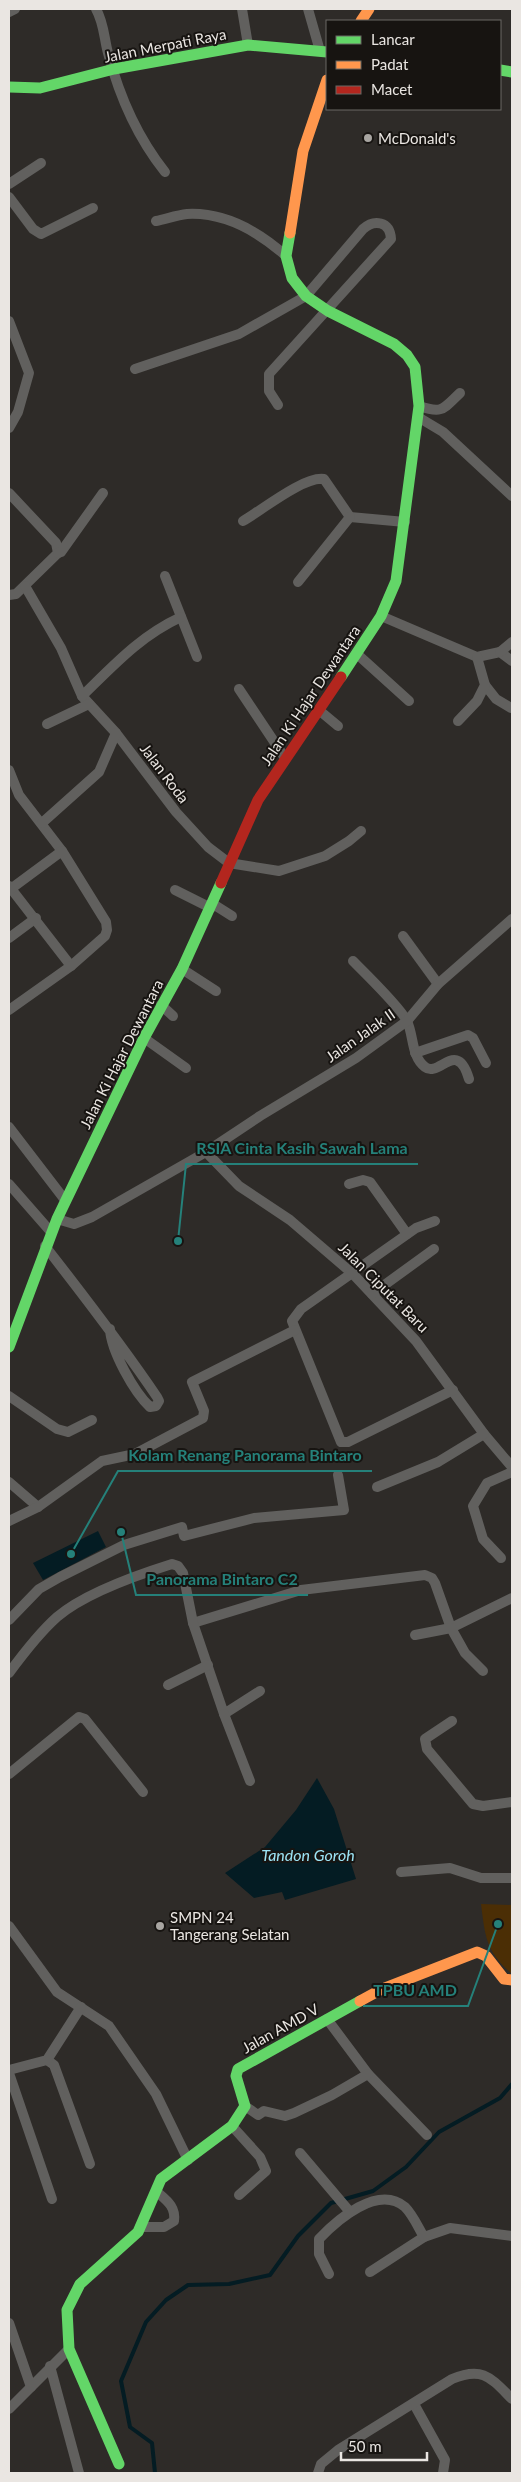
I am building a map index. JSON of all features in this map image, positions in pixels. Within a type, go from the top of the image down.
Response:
[{"type":"main road","points":[[362,20],[369,9]]},
{"type":"main road","name":"Jalan Merpati Raya","points":[[9,87],[40,88],[114,69],[248,45],[324,52]]},
{"type":"main road","name":"Jalan Ki Hajar Dewantara","points":[[9,1347],[51,1232],[144,1038],[182,969],[212,906],[229,863],[258,800],[285,758],[320,711],[381,616],[396,581],[418,412],[415,367],[407,355],[394,344],[328,311],[306,296],[292,278],[286,256],[302,151],[326,83]]},
{"type":"main road","name":"Jalan AMD V","points":[[245,2106],[236,2076],[238,2069],[382,1989],[477,1952],[486,1956],[504,1979],[512,1980]]},
{"type":"main road","points":[[119,2464],[70,2348],[67,2310],[80,2284],[138,2232],[162,2179],[232,2126],[245,2106]]},
{"type":"street","points":[[9,12],[15,9]]},
{"type":"street","points":[[96,9],[102,19],[114,69],[131,117],[150,154],[165,172]]},
{"type":"street","points":[[242,9],[248,45]]},
{"type":"street","points":[[308,9],[324,52]]},
{"type":"street","points":[[9,184],[41,163]]},
{"type":"street","points":[[9,197],[33,230],[41,234],[92,208]]},
{"type":"street","points":[[156,221],[187,214],[235,222],[260,235],[286,256]]},
{"type":"street","points":[[135,369],[239,334],[306,296],[368,224],[379,222],[386,227],[391,239],[270,374],[269,391],[278,405]]},
{"type":"street","points":[[9,321],[29,374],[18,412],[9,428]]},
{"type":"street","points":[[9,350],[19,345]]},
{"type":"street","points":[[418,412],[442,410],[460,393]]},
{"type":"street","points":[[418,412],[443,432],[512,496]]},
{"type":"street","points":[[244,521],[307,482],[321,478],[324,478],[350,517]]},
{"type":"street","points":[[9,493],[56,543],[58,553]]},
{"type":"street","points":[[9,595],[16,594],[61,552],[103,493]]},
{"type":"street","points":[[350,517],[405,522]]},
{"type":"street","points":[[298,582],[350,517]]},
{"type":"street","points":[[165,576],[197,658]]},
{"type":"street","points":[[25,586],[61,648],[86,700]]},
{"type":"street","points":[[381,616],[477,657],[500,652],[512,642]]},
{"type":"street","points":[[47,724],[86,700],[140,641],[158,628],[181,617]]},
{"type":"street","points":[[500,652],[512,661]]},
{"type":"street","points":[[357,654],[409,701]]},
{"type":"street","points":[[477,657],[485,684],[496,698],[511,708]]},
{"type":"street","points":[[458,721],[477,701],[485,684]]},
{"type":"street","points":[[239,689],[285,758]]},
{"type":"street","name":"Jalan Roda","points":[[86,700],[116,732],[176,812],[208,847],[229,863]]},
{"type":"street","points":[[320,711],[338,726]]},
{"type":"street","points":[[42,823],[103,768],[116,732]]},
{"type":"street","points":[[9,770],[17,792],[62,851],[107,926],[105,936],[71,966],[9,1010]]},
{"type":"street","points":[[229,863],[279,871],[325,856],[349,842],[361,831]]},
{"type":"street","points":[[62,851],[10,887],[36,918],[71,966]]},
{"type":"street","points":[[175,890],[232,916]]},
{"type":"street","points":[[9,938],[36,918]]},
{"type":"street","name":"Jalan Jalak II","points":[[206,1152],[260,1116],[356,1058],[407,1021],[438,984],[512,919]]},
{"type":"street","points":[[403,936],[438,984]]},
{"type":"street","points":[[353,961],[407,1021],[415,1053],[428,1069],[459,1061],[462,1063],[469,1079]]},
{"type":"street","points":[[182,969],[216,991]]},
{"type":"street","points":[[161,1005],[173,1016]]},
{"type":"street","points":[[415,1053],[468,1035],[473,1038],[486,1063]]},
{"type":"street","points":[[144,1038],[186,1068]]},
{"type":"street","points":[[9,1127],[66,1200]]},
{"type":"street","points":[[57,1219],[74,1224],[92,1217],[206,1152]]},
{"type":"street","name":"Jalan Ciputat Baru","points":[[206,1152],[239,1186],[290,1220],[353,1274],[416,1341],[484,1434],[510,1461]]},
{"type":"street","points":[[349,1184],[363,1180],[370,1182],[407,1234]]},
{"type":"street","points":[[9,1184],[51,1232]]},
{"type":"street","points":[[435,1221],[407,1234],[301,1309],[292,1321],[339,1440],[348,1442],[453,1390]]},
{"type":"street","points":[[45,1246],[110,1329],[157,1397],[156,1406],[150,1407],[142,1398],[111,1344],[110,1329]]},
{"type":"street","points":[[372,1294],[434,1249]]},
{"type":"street","points":[[9,1521],[38,1507],[102,1462],[135,1454],[203,1418],[204,1411],[192,1382],[296,1330]]},
{"type":"street","points":[[9,1396],[57,1429],[68,1432],[92,1420]]},
{"type":"street","points":[[377,1487],[438,1462],[484,1434]]},
{"type":"street","points":[[501,1558],[483,1539],[472,1506],[487,1483],[512,1472]]},
{"type":"street","points":[[9,1620],[39,1590],[124,1545],[182,1527],[184,1536],[254,1518],[344,1510],[338,1475]]},
{"type":"street","points":[[9,1482],[38,1507]]},
{"type":"street","points":[[9,1672],[57,1617],[72,1606],[138,1575],[172,1564],[178,1566],[183,1573],[193,1623],[224,1714],[250,1781]]},
{"type":"street","points":[[193,1623],[301,1590],[425,1575],[432,1578],[435,1583],[451,1628],[465,1654],[483,1671]]},
{"type":"street","points":[[415,1635],[451,1628],[512,1598]]},
{"type":"street","points":[[168,1685],[208,1665]]},
{"type":"street","points":[[224,1714],[260,1691]]},
{"type":"street","points":[[9,1773],[79,1717],[85,1719],[143,1792]]},
{"type":"street","points":[[452,1721],[424,1741],[427,1750],[473,1804],[483,1806],[512,1802]]},
{"type":"street","points":[[401,1872],[450,1868],[481,1878],[512,1878]]},
{"type":"street","points":[[9,1926],[57,1992],[109,2026],[156,2094],[188,2160]]},
{"type":"street","points":[[52,2199],[9,2072],[47,2060],[81,2007]]},
{"type":"street","points":[[327,2019],[368,2074],[428,2135]]},
{"type":"street","points":[[47,2060],[54,2065],[90,2164]]},
{"type":"street","points":[[245,2106],[258,2115],[264,2111],[285,2116],[332,2095],[368,2074]]},
{"type":"street","points":[[232,2126],[260,2157],[266,2171],[239,2195]]},
{"type":"street","points":[[300,2152],[346,2208]]},
{"type":"street","points":[[140,2228],[164,2227],[174,2221],[175,2213],[170,2203],[156,2191]]},
{"type":"street","points":[[329,2274],[319,2254],[319,2240],[346,2208],[392,2199],[405,2208],[424,2237]]},
{"type":"street","points":[[370,2272],[424,2237],[450,2228],[512,2236]]},
{"type":"street","points":[[9,2323],[11,2336],[31,2387]]},
{"type":"street","points":[[9,2409],[70,2348]]},
{"type":"street","points":[[50,2366],[79,2473]]},
{"type":"street","points":[[318,2473],[321,2464],[338,2450],[452,2379],[465,2374],[480,2374],[490,2377],[512,2399]]},
{"type":"street","points":[[501,2388],[512,2383]]},
{"type":"street","points":[[414,2404],[445,2460],[443,2473]]},
{"type":"shaded area","points":[[481,1904],[512,1905],[512,1974],[503,1966],[488,1943]]},
{"type":"water","points":[[98,1531],[106,1547],[43,1580],[33,1563]]},
{"type":"water","name":"Tandon Goroh","points":[[317,1778],[334,1809],[356,1879],[285,1900],[282,1892],[254,1898],[225,1873],[265,1847],[296,1810]]},
{"type":"waterway","points":[[155,2473],[152,2443],[130,2427],[121,2381],[146,2322],[166,2300],[188,2285],[229,2284],[270,2275],[298,2236],[331,2203],[373,2191],[406,2167],[439,2132],[500,2098],[512,2084]]},
{"type":"traffic: fast","points":[[9,87],[40,88],[114,69],[248,45],[326,52]]},
{"type":"traffic: fast","points":[[501,70],[512,72]]},
{"type":"traffic: fast","points":[[290,233],[286,256],[292,278],[306,296],[328,311],[394,344],[407,355],[415,367],[419,406],[396,581],[381,616],[341,677]]},
{"type":"traffic: fast","points":[[9,1347],[57,1219],[144,1038],[182,969],[221,883]]},
{"type":"traffic: fast","points":[[119,2464],[69,2349],[67,2310],[80,2284],[138,2232],[161,2179],[232,2126],[245,2106],[236,2076],[238,2069],[360,2001]]},
{"type":"traffic: slow","points":[[362,20],[369,9]]},
{"type":"traffic: slow","points":[[290,233],[303,151],[326,83]]},
{"type":"traffic: slow","points":[[360,2001],[382,1989],[477,1952],[486,1956],[504,1979],[512,1980]]},
{"type":"traffic: jam","points":[[221,883],[258,800],[341,677]]},
{"type":"place","name":"McDonald's","points":[[368,138]]},
{"type":"place","name":"RSIA Cinta Kasih Sawah Lama","points":[[178,1241]]},
{"type":"place","name":"Panorama Bintaro C2","points":[[121,1532]]},
{"type":"place","name":"Kolam Renang Panorama Bintaro","points":[[71,1554]]},
{"type":"place","name":"TPBU AMD","points":[[498,1924]]},
{"type":"place","name":"SMPN 24 Tangerang Selatan","points":[[160,1926]]}]
